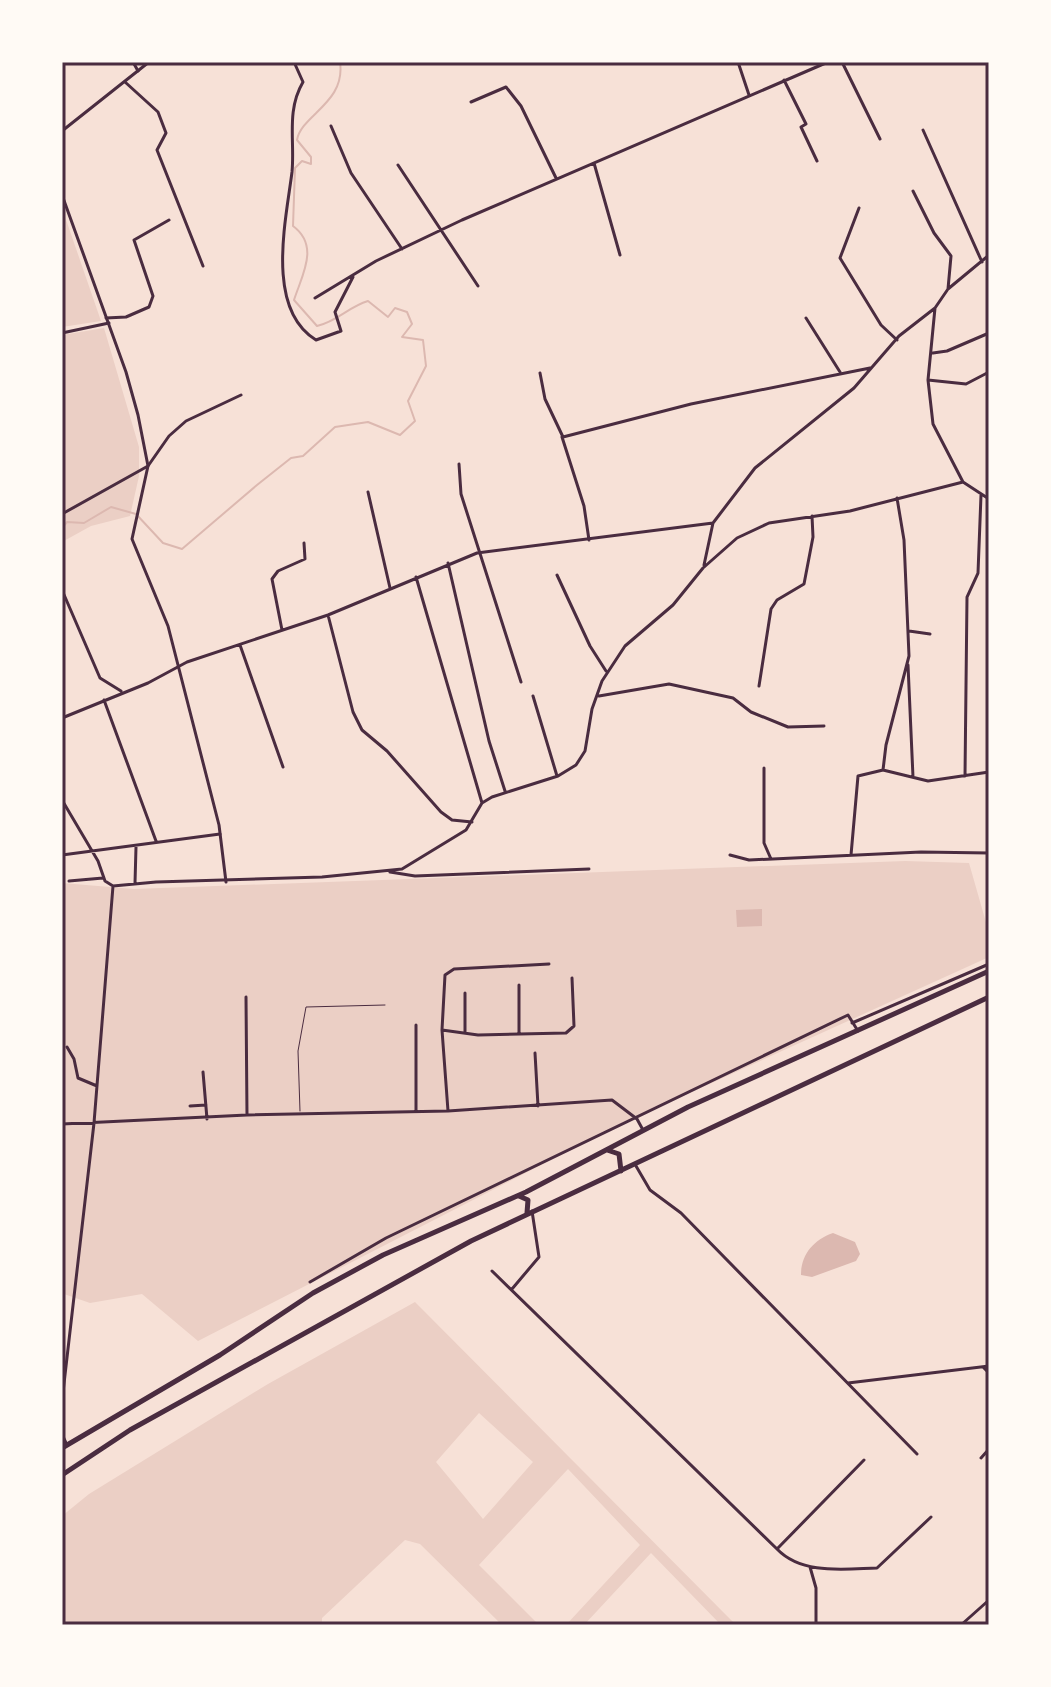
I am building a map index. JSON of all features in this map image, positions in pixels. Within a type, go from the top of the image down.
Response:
[{"type":"highway","points":[[64,1446],[220,1355],[313,1293],[383,1255],[518,1195],[643,1130],[989,971]]},
{"type":"highway","points":[[62,1475],[94,1452],[217,1381],[529,1212],[636,1166],[989,997]]},
{"type":"highway","points":[[607,1150],[619,1154],[621,1172]]},
{"type":"highway","points":[[518,1195],[528,1200],[529,1212]]},
{"type":"street","points":[[133,62],[138,71]]},
{"type":"street","points":[[62,131],[149,62]]},
{"type":"street","points":[[294,62],[303,82],[296,94],[292,122],[292,170],[282,274],[288,301],[305,333],[316,340],[341,331],[335,312],[354,276]]},
{"type":"street","points":[[738,62],[749,95]]},
{"type":"street","points":[[315,298],[345,277],[354,276],[443,229],[827,62]]},
{"type":"street","points":[[842,62],[880,139]]},
{"type":"street","points":[[784,80],[806,124],[801,127],[817,161]]},
{"type":"street","points":[[125,82],[161,116],[166,133],[157,150],[203,266]]},
{"type":"street","points":[[471,102],[506,87],[521,106],[556,178]]},
{"type":"street","points":[[331,126],[351,173],[402,249]]},
{"type":"street","points":[[923,130],[982,262]]},
{"type":"street","points":[[594,163],[620,255]]},
{"type":"street","points":[[398,165],[478,286]]},
{"type":"street","points":[[913,191],[934,233],[951,256],[948,289]]},
{"type":"street","points":[[62,195],[130,386],[148,466],[133,528],[135,551],[168,626],[221,834],[226,882]]},
{"type":"street","points":[[859,208],[840,258],[881,325],[897,340]]},
{"type":"street","points":[[106,318],[135,315],[149,307],[153,296],[134,240],[169,220]]},
{"type":"street","points":[[703,568],[713,523],[755,468],[854,388],[897,340],[935,308],[948,289],[989,255]]},
{"type":"street","points":[[935,308],[928,380],[933,424],[963,482],[989,499]]},
{"type":"street","points":[[806,318],[840,372]]},
{"type":"street","points":[[62,333],[109,323]]},
{"type":"street","points":[[932,353],[947,351],[989,333]]},
{"type":"street","points":[[562,437],[691,404],[870,368]]},
{"type":"street","points":[[928,380],[966,384],[989,372]]},
{"type":"street","points":[[540,373],[545,399],[562,437],[584,506],[589,540]]},
{"type":"street","points":[[62,514],[148,466],[177,428],[241,395]]},
{"type":"street","points":[[459,464],[461,494],[479,545],[477,553],[521,682]]},
{"type":"street","points":[[386,872],[415,862],[454,839],[473,822],[482,803],[558,776],[576,765],[585,751],[592,709],[602,681],[625,646],[673,605],[703,568],[750,530],[769,523],[963,482]]},
{"type":"street","points":[[368,492],[390,588]]},
{"type":"street","points":[[965,776],[967,597],[978,573],[981,495]]},
{"type":"street","points":[[897,498],[909,631],[913,777]]},
{"type":"street","points":[[759,686],[771,609],[777,600],[804,584],[813,537],[812,516]]},
{"type":"street","points":[[62,718],[177,668],[328,615],[477,553],[713,523]]},
{"type":"street","points":[[282,630],[272,579],[278,571],[305,559],[304,543]]},
{"type":"street","points":[[448,563],[489,741],[506,792]]},
{"type":"street","points":[[557,575],[590,646],[607,672]]},
{"type":"street","points":[[416,577],[482,803]]},
{"type":"street","points":[[62,590],[100,678],[121,691]]},
{"type":"street","points":[[328,615],[353,712],[362,730],[387,751],[441,812],[452,820],[473,822]]},
{"type":"street","points":[[909,631],[930,634]]},
{"type":"street","points":[[240,645],[283,767]]},
{"type":"street","points":[[883,770],[886,745],[908,661]]},
{"type":"street","points":[[599,696],[669,684],[733,698],[751,712],[788,727],[824,726]]},
{"type":"street","points":[[533,696],[558,776]]},
{"type":"street","points":[[104,700],[156,841]]},
{"type":"street","points":[[764,768],[764,843],[771,859]]},
{"type":"street","points":[[851,855],[858,776],[883,770],[928,781],[989,772]]},
{"type":"street","points":[[62,800],[103,878],[113,886],[386,872],[415,876],[589,869]]},
{"type":"street","points":[[62,855],[221,834]]},
{"type":"street","points":[[135,883],[136,847]]},
{"type":"street","points":[[730,855],[737,860],[989,853]]},
{"type":"street","points":[[69,881],[103,878]]},
{"type":"street","points":[[62,1401],[94,1123],[113,886]]},
{"type":"street","points":[[448,1111],[442,981],[449,970],[549,964]]},
{"type":"street","points":[[852,1023],[989,964]]},
{"type":"street","points":[[442,1030],[566,1033],[572,1029],[572,978]]},
{"type":"street","points":[[519,985],[519,1033]]},
{"type":"street","points":[[465,993],[465,1032]]},
{"type":"street","points":[[246,997],[247,1115]]},
{"type":"street","points":[[310,1282],[386,1238],[848,1015],[858,1031]]},
{"type":"street","points":[[416,1025],[416,1110]]},
{"type":"street","points":[[67,1047],[78,1078],[97,1086]]},
{"type":"street","points":[[535,1053],[538,1106]]},
{"type":"street","points":[[203,1072],[207,1119]]},
{"type":"street","points":[[62,1124],[300,1113],[448,1111],[612,1100],[637,1119],[643,1130]]},
{"type":"street","points":[[190,1106],[206,1105]]},
{"type":"street","points":[[636,1166],[650,1190],[681,1213],[917,1454]]},
{"type":"street","points":[[512,1289],[539,1257],[529,1212]]},
{"type":"street","points":[[492,1271],[788,1560],[810,1567],[877,1568],[931,1517]]},
{"type":"street","points":[[848,1383],[989,1366]]},
{"type":"street","points":[[983,1367],[989,1373]]},
{"type":"street","points":[[62,1434],[64,1446]]},
{"type":"street","points":[[981,1458],[989,1449]]},
{"type":"street","points":[[777,1549],[864,1460]]},
{"type":"street","points":[[810,1567],[816,1588],[816,1625]]},
{"type":"street","points":[[961,1625],[989,1600]]},
{"type":"lane","points":[[300,1113],[299,1042],[306,1007],[385,1005]]},
{"type":"shaded area","points":[[62,208],[101,321],[62,327]]},
{"type":"shaded area","points":[[104,328],[139,447],[139,476],[130,516],[91,526],[62,542],[62,335]]},
{"type":"shaded area","points":[[905,861],[969,863],[989,933],[989,957],[619,1125],[198,1341],[142,1294],[90,1303],[64,1294],[62,1309],[62,883],[134,889]]},
{"type":"shaded area","points":[[762,909],[762,926],[737,927],[736,910]]},
{"type":"shaded area","points":[[833,1233],[855,1242],[860,1254],[856,1261],[812,1277],[801,1275],[803,1261],[810,1249]]},
{"type":"shaded area","points":[[415,1302],[736,1625],[721,1625],[651,1553],[584,1625],[566,1625],[640,1545],[568,1469],[479,1565],[539,1625],[502,1625],[420,1544],[405,1540],[322,1618],[322,1625],[62,1625],[62,1516],[89,1494],[268,1384]],"holes":[[[479,1413],[533,1462],[483,1519],[436,1462]]]},
{"type":"waterway","points":[[62,528],[67,522],[84,523],[111,507],[136,514],[163,543],[182,549],[257,485],[291,458],[303,456],[335,427],[368,422],[400,435],[415,421],[408,401],[426,366],[423,340],[402,337],[412,324],[407,312],[395,308],[388,317],[368,301],[317,326],[294,300],[307,261],[306,242],[293,226],[295,168],[302,161],[311,164],[311,157],[297,140],[300,131],[336,88],[340,62]]}]
